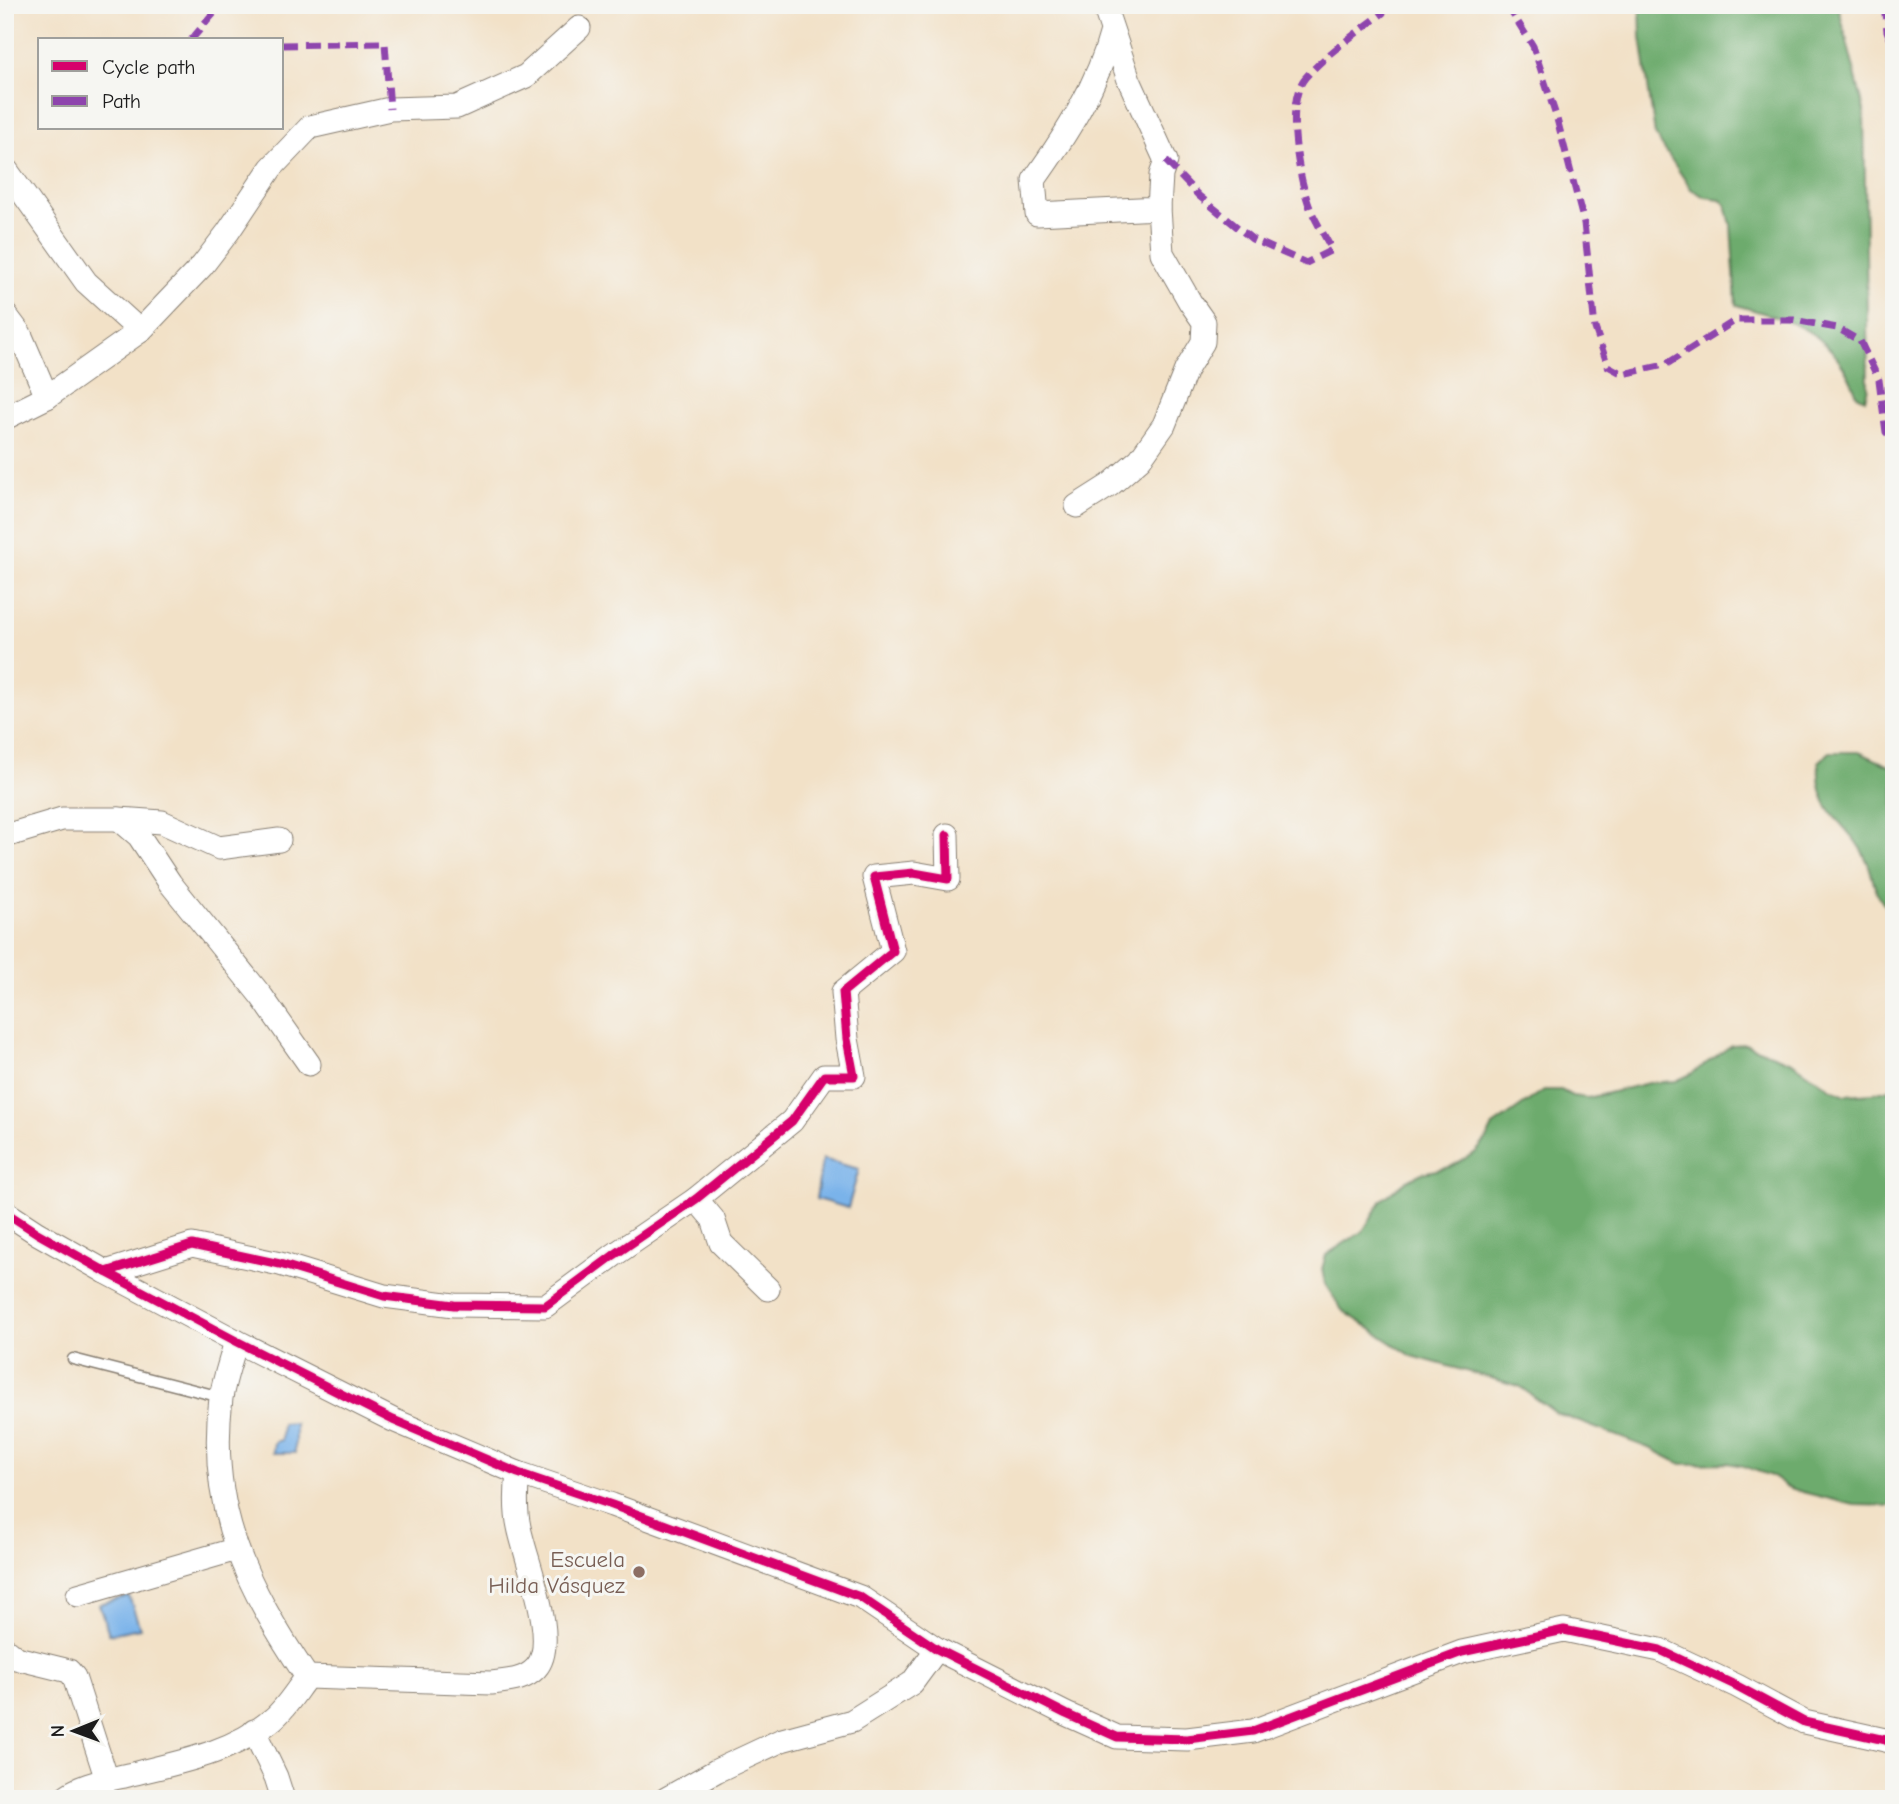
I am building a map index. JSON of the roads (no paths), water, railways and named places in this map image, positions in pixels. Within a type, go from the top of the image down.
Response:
[{"type":"street","points":[[1077,506],[1110,485],[1140,459],[1164,425],[1186,370],[1203,342],[1204,322],[1162,253],[1159,208],[1161,175],[1166,161],[1129,80],[1104,5]]},
{"type":"street","points":[[5,418],[47,397],[140,331],[202,267],[271,168],[310,127],[390,109],[457,107],[526,76],[579,28]]},
{"type":"street","points":[[1112,31],[1105,60],[1062,141],[1034,180],[1037,214],[1159,208]]},
{"type":"street","points":[[5,168],[86,282],[140,331]]},
{"type":"street","points":[[5,314],[20,334],[47,397]]},
{"type":"street","points":[[5,836],[62,819],[119,819],[162,822],[219,848],[279,840]]},
{"type":"street","points":[[119,819],[139,836],[170,883],[262,997],[309,1065]]},
{"type":"street","points":[[106,1272],[192,1245],[280,1264],[384,1296],[454,1305],[545,1306],[696,1199],[792,1121],[824,1076],[855,1076],[847,1039],[843,992],[892,951],[874,877],[914,873],[948,879],[947,835]]},
{"type":"street","points":[[696,1199],[713,1219],[720,1243],[768,1289]]},
{"type":"street","points":[[5,1212],[106,1272],[393,1420],[518,1473],[860,1597],[937,1649],[1117,1737],[1187,1739],[1253,1731],[1462,1652],[1564,1630],[1660,1650],[1737,1686],[1804,1722],[1894,1742]]},
{"type":"street","points":[[236,1341],[221,1397],[218,1464],[224,1506],[247,1577],[270,1622],[307,1677]]},
{"type":"street","points":[[307,1677],[491,1683],[520,1679],[536,1668],[544,1654],[544,1636],[542,1615],[518,1524],[518,1473]]},
{"type":"street","points":[[78,1595],[237,1549]]},
{"type":"street","points":[[5,1649],[16,1658],[69,1671],[74,1677],[107,1780]]},
{"type":"street","points":[[666,1799],[716,1771],[782,1740],[852,1721],[912,1683],[937,1649]]},
{"type":"street","points":[[63,1799],[69,1793],[107,1780],[194,1759],[237,1744],[274,1717],[307,1677]]},
{"type":"street","points":[[254,1731],[283,1799]]},
{"type":"lane","points":[[73,1359],[221,1397]]},
{"type":"water","points":[[822,1159],[859,1169],[848,1208],[816,1199]]},
{"type":"water","points":[[295,1423],[295,1453],[273,1453],[274,1442],[281,1440],[282,1424]]},
{"type":"water","points":[[129,1596],[140,1628],[109,1634],[99,1604]]},
{"type":"place","name":"Escuela Hilda Vásquez","points":[[639,1572]]}]
